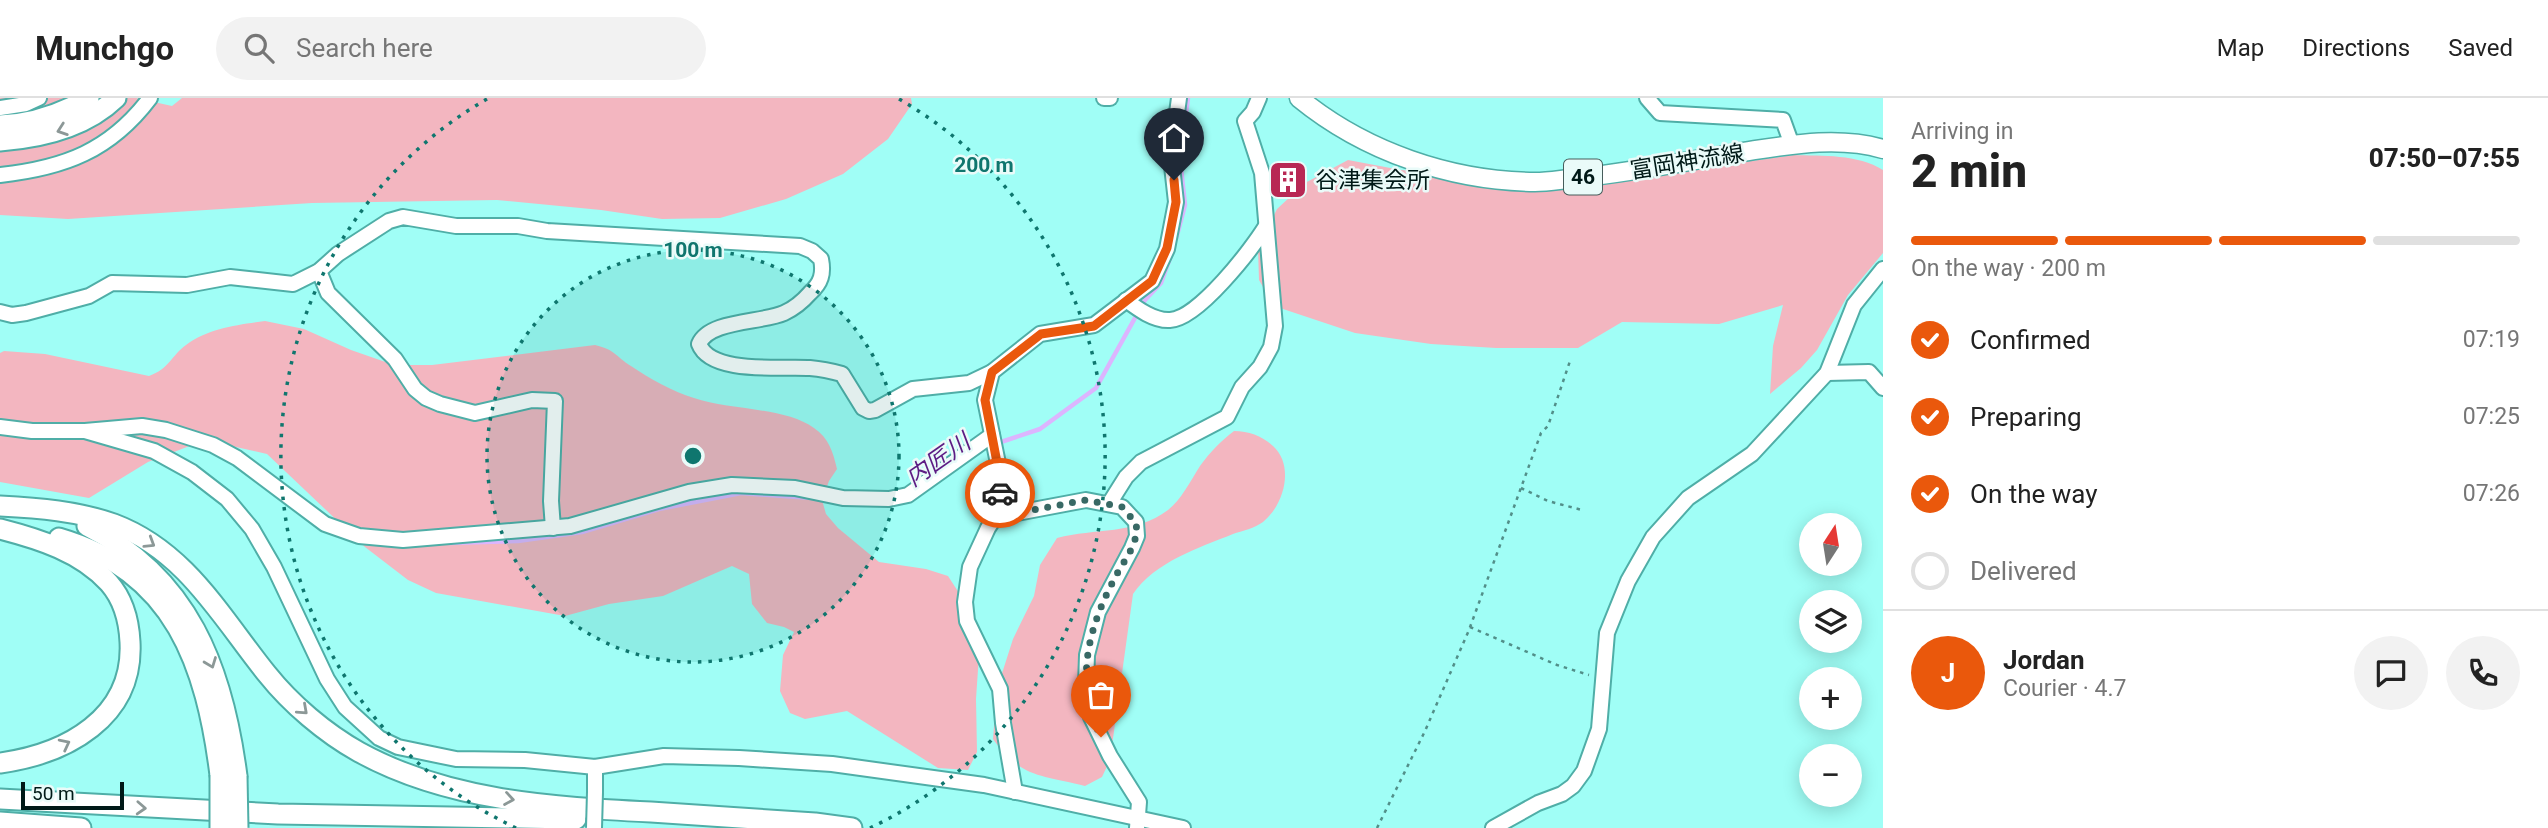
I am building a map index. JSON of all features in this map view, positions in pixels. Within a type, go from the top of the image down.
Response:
[{"type":"highway","points":[[0,125],[30,122],[52,116],[89,98]]},
{"type":"highway","points":[[0,141],[27,139],[72,126],[94,115],[116,98]]},
{"type":"highway","points":[[8,506],[58,515],[105,535],[128,550],[169,588],[186,612],[213,669],[227,715],[228,775],[220,828]]},
{"type":"highway","points":[[8,506],[93,517],[116,525],[157,547],[192,576],[268,676],[289,697],[332,734],[356,750],[402,772],[476,794],[540,804],[815,823],[852,828]]},
{"type":"highway","points":[[0,529],[49,535],[97,551],[141,581],[160,601],[176,624],[200,678],[215,740],[228,775],[238,828]]},
{"type":"highway","points":[[0,529],[66,551],[99,574],[109,583],[121,602],[129,624],[130,645],[130,664],[125,684],[116,701],[89,730],[48,752],[0,763]]},
{"type":"highway","points":[[0,799],[278,814],[688,822],[817,828]]},
{"type":"highway","points":[[0,822],[81,828]]},
{"type":"main road","name":"富岡神流線","points":[[1299,98],[1343,130],[1394,153],[1430,167],[1502,180],[1537,182],[1616,174],[1792,145],[1864,144],[1883,149]]},
{"type":"street","points":[[0,108],[26,104],[39,98]]},
{"type":"street","points":[[0,175],[52,167],[79,158],[103,144],[121,129],[150,98]]},
{"type":"street","points":[[1104,98],[1110,98]]},
{"type":"street","points":[[0,312],[12,315],[26,313],[89,296],[112,283],[187,285],[230,277],[293,284],[319,271],[338,254],[389,221],[403,217],[456,226],[518,226],[547,231],[800,246],[821,259],[824,273],[817,287],[783,313],[712,330],[701,337],[698,344],[706,356],[731,365],[808,368],[842,374],[863,408],[875,410],[913,389],[969,383],[992,372],[1041,334],[1094,326],[1152,281],[1167,248],[1176,202],[1171,157],[1179,98],[1173,98]]},
{"type":"street","points":[[1109,504],[1126,477],[1140,462],[1227,417],[1242,387],[1260,367],[1271,347],[1275,326],[1262,173],[1245,121],[1253,112],[1259,98]]},
{"type":"street","points":[[1647,98],[1660,113],[1783,120],[1792,145]]},
{"type":"street","points":[[1126,300],[1154,318],[1169,321],[1185,314],[1208,298],[1255,244],[1266,226]]},
{"type":"street","points":[[1493,828],[1538,803],[1562,794],[1573,786],[1584,771],[1599,729],[1607,634],[1628,581],[1653,537],[1688,498],[1752,454],[1827,373],[1854,305],[1883,269]]},
{"type":"street","points":[[319,271],[328,293],[396,359],[415,389],[426,398],[475,413],[532,400],[555,401],[551,501],[553,528]]},
{"type":"street","points":[[992,372],[985,400],[1000,478],[1001,508],[988,528],[970,567],[965,602],[967,621],[1000,689],[1003,723],[1016,792]]},
{"type":"street","points":[[1827,373],[1869,372],[1883,388]]},
{"type":"street","points":[[0,427],[85,431],[142,426],[190,436],[237,458],[325,524],[359,536],[403,540],[553,528],[608,516],[689,492],[732,485],[795,488],[843,498],[889,499],[908,495],[992,435]]},
{"type":"street","points":[[85,431],[154,450],[192,472],[227,499],[252,529],[274,567],[327,679],[345,707],[379,738],[398,747],[456,759],[526,760],[595,767],[664,757],[739,758],[832,764],[985,785],[1138,823],[1183,828]]},
{"type":"street","points":[[1001,508],[1017,513],[1086,500],[1122,507],[1134,517],[1137,536],[1098,611],[1087,655],[1086,685],[1091,717],[1110,756],[1139,802],[1138,823]]},
{"type":"street","points":[[594,828],[595,767]]},
{"type":"path","points":[[1377,828],[1425,731],[1470,627],[1541,433],[1548,426],[1571,358]]},
{"type":"path","points":[[1521,488],[1548,501],[1583,510]]},
{"type":"path","points":[[1470,627],[1557,665],[1581,673],[1603,676]]},
{"type":"shaded area","points":[[0,98],[136,98],[172,106],[182,98],[911,98],[912,104],[888,139],[843,174],[786,199],[720,218],[662,219],[497,200],[312,203],[68,219],[0,215]]},
{"type":"shaded area","points":[[1794,155],[1851,158],[1883,170],[1883,253],[1848,295],[1817,350],[1801,368],[1770,394],[1773,346],[1783,305],[1719,324],[1622,322],[1578,348],[1496,348],[1431,344],[1355,333],[1274,306],[1259,280],[1258,248],[1277,209],[1305,183],[1348,160],[1401,170],[1585,184]]},
{"type":"shaded area","points":[[265,321],[304,329],[394,365],[432,365],[595,345],[611,351],[646,376],[686,395],[708,402],[788,416],[814,428],[830,446],[837,469],[822,500],[826,514],[838,528],[879,562],[926,569],[948,576],[974,616],[980,640],[976,699],[977,752],[968,770],[938,768],[847,711],[805,719],[790,713],[780,691],[783,655],[794,632],[767,623],[752,604],[749,574],[732,566],[663,596],[609,604],[565,616],[436,593],[408,580],[365,547],[267,454],[205,440],[148,462],[89,498],[0,482],[0,353],[45,354],[149,376],[166,366],[181,349],[195,339],[224,328]]},
{"type":"shaded area","points":[[1234,431],[1260,437],[1280,454],[1285,474],[1281,496],[1277,506],[1260,524],[1192,551],[1165,565],[1153,573],[1133,594],[1110,760],[1102,777],[1085,786],[1033,773],[1013,762],[993,739],[997,689],[1013,639],[1034,596],[1040,565],[1057,538],[1128,527],[1155,518],[1173,506],[1208,456]]},
{"type":"building","name":"谷津集会所","points":[[1297,171],[1298,186],[1279,187],[1277,173]]},
{"type":"waterway","name":"内匠川","points":[[1176,239],[1185,205],[1180,159],[1188,98]]},
{"type":"waterway","name":"内匠川","points":[[995,444],[1040,429],[1096,388],[1145,300],[1161,283],[1170,258]]},
{"type":"waterway","name":"内匠川","points":[[449,543],[518,541],[582,532],[659,509],[741,493],[812,498]]},
{"type":"way so far","points":[[1000,493],[1001,508],[1017,513],[1086,500],[1122,507],[1134,517],[1137,536],[1098,611],[1087,655],[1086,685],[1091,717],[1101,737]]},
{"type":"place","name":"谷津集会所","points":[[1288,180]]},
{"type":"route","points":[[1000,493],[1000,478],[985,400],[992,372],[1041,334],[1094,326],[1152,281],[1167,248],[1176,202],[1174,180]]}]
